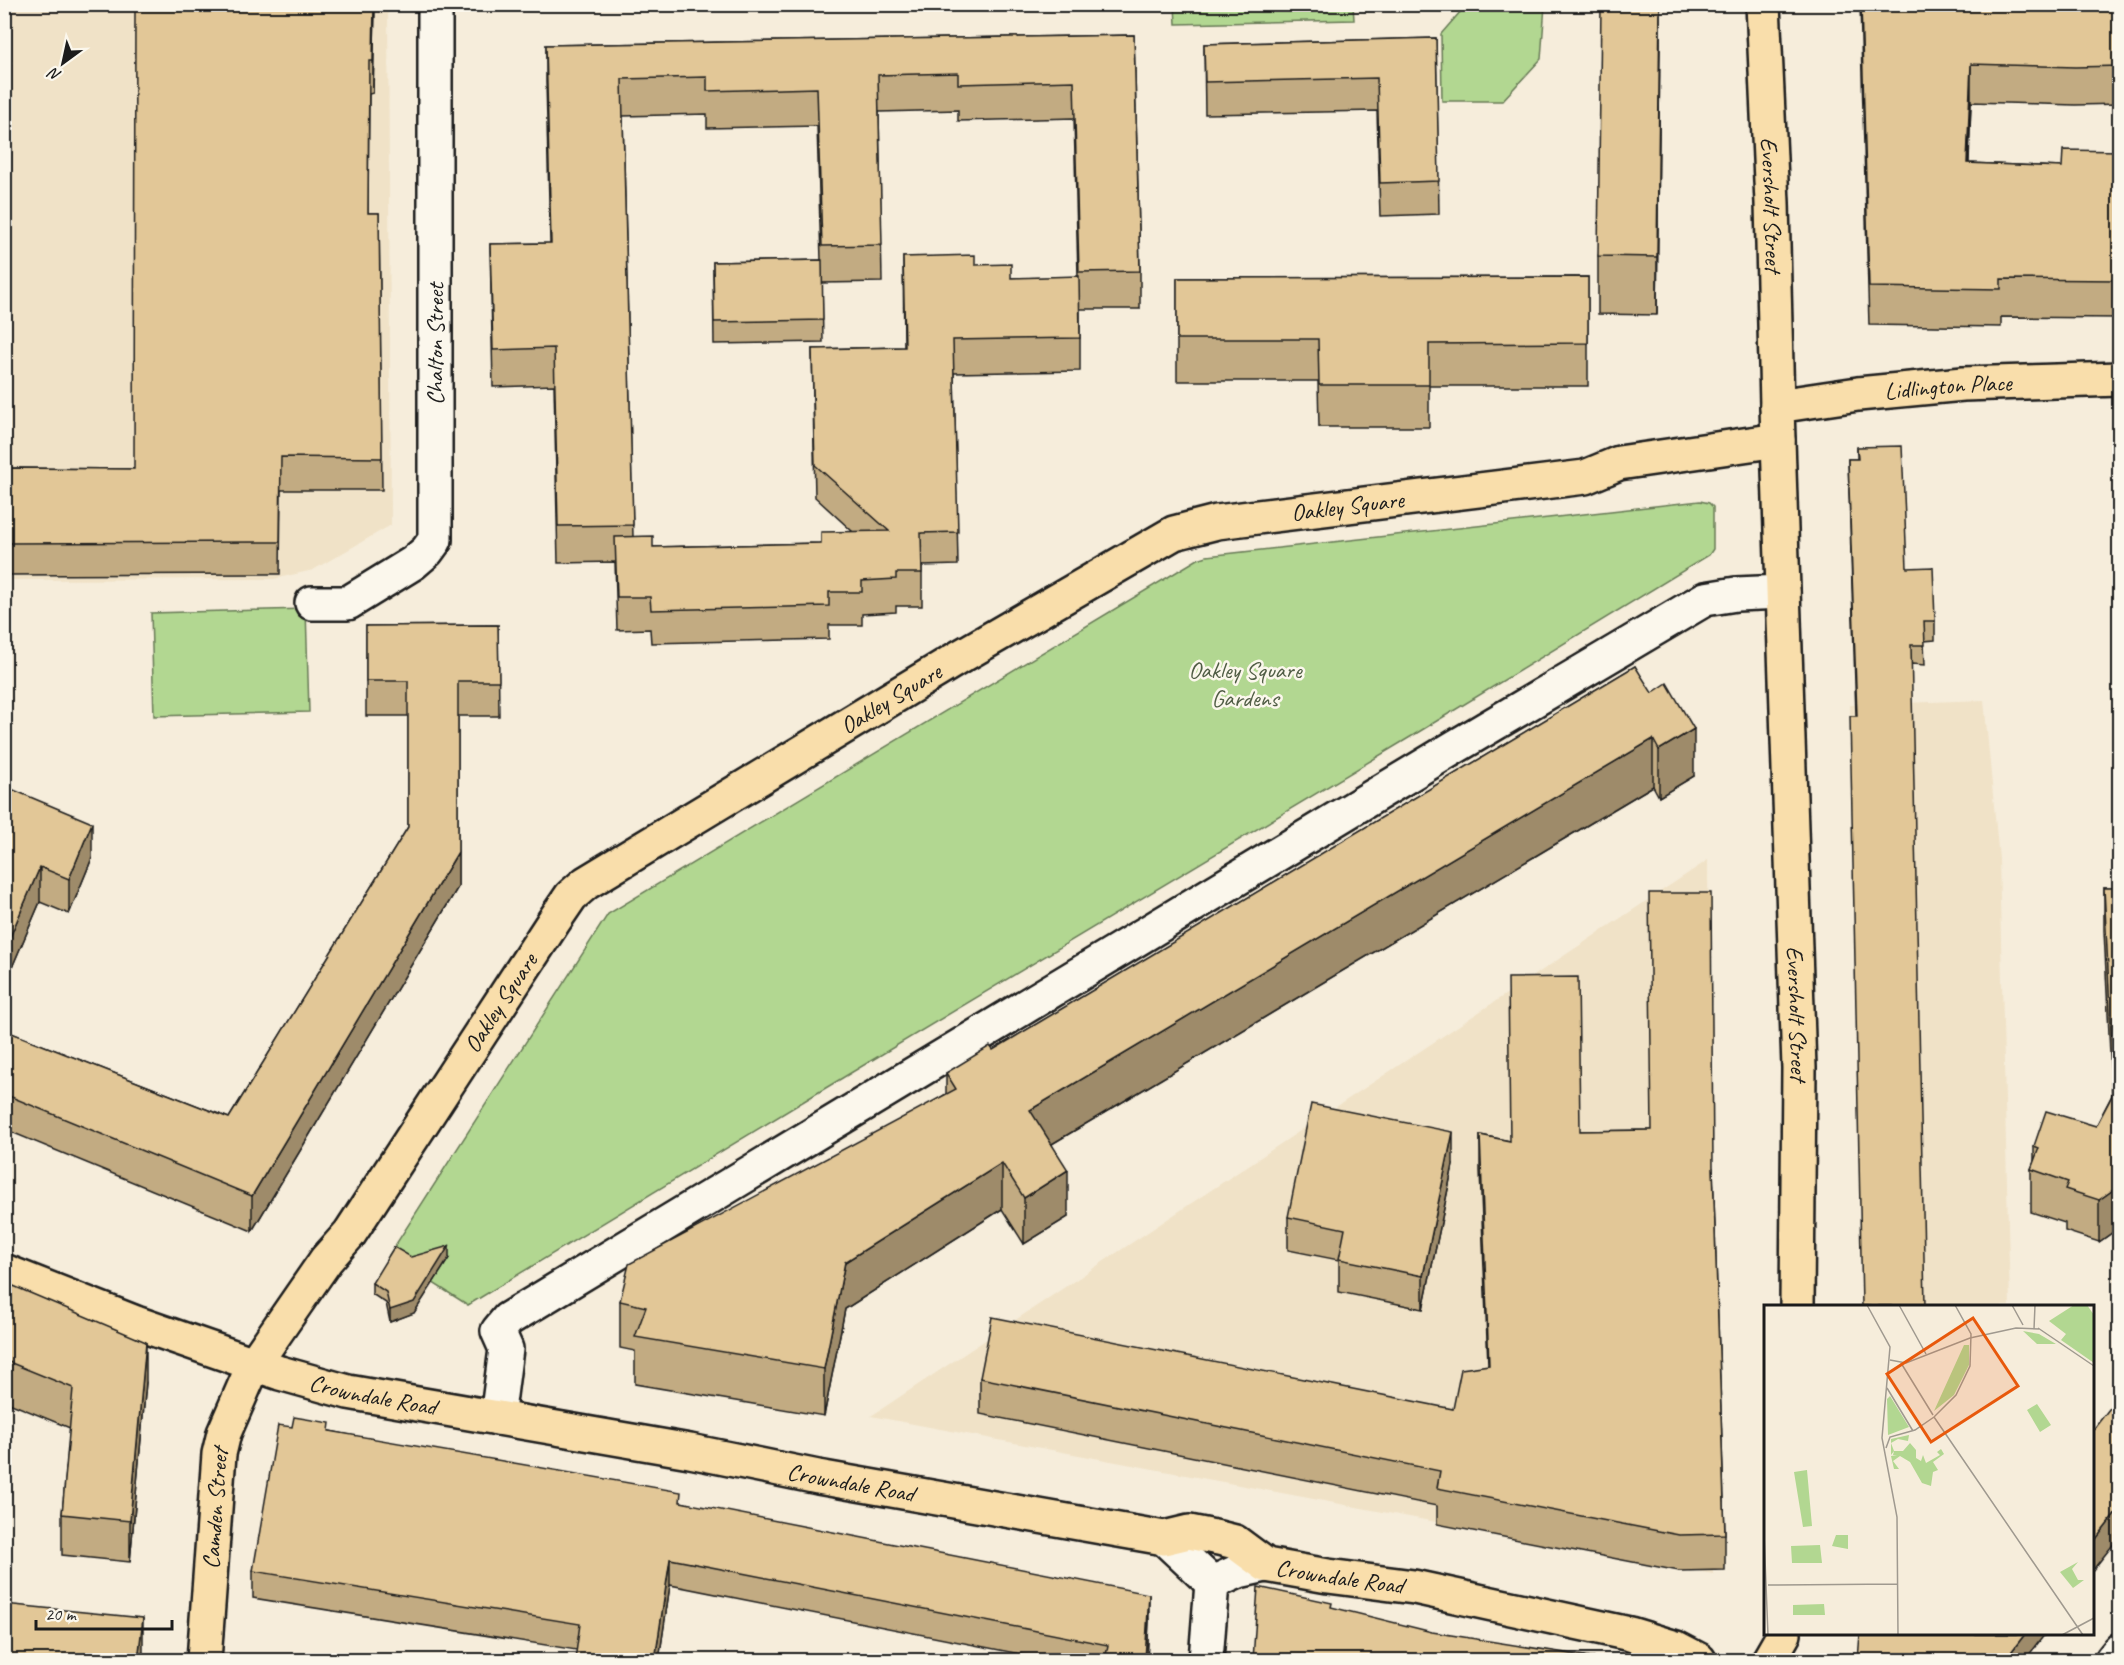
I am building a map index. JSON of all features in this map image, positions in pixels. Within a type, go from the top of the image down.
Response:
[{"type":"main road","name":"Eversholt Street","points":[[1763,4],[1772,203],[1777,406]]},
{"type":"main road","name":"Lidlington Place","points":[[1777,406],[1858,394],[1963,384],[2120,379]]},
{"type":"main road","points":[[1777,406],[1783,592]]},
{"type":"main road","name":"Oakley Square","points":[[254,1364],[326,1260],[350,1233],[572,896],[586,883],[937,670],[1174,533],[1217,522],[1585,477],[1618,463],[1778,440]]},
{"type":"main road","name":"Eversholt Street","points":[[1783,592],[1799,1068],[1797,1305]]},
{"type":"main road","name":"Crowndale Road","points":[[4,1271],[136,1323],[254,1364],[348,1392],[1164,1538],[1189,1532],[1235,1542],[1266,1565],[1413,1587],[1629,1634],[1676,1648],[1699,1660]]},
{"type":"main road","name":"Camden Street","points":[[204,1660],[219,1454],[224,1433],[254,1364]]},
{"type":"main road","points":[[1769,1660],[1783,1635]]},
{"type":"street","name":"Chalton Street","points":[[312,603],[348,603],[413,563],[427,551],[435,540],[435,4]]},
{"type":"street","points":[[497,1418],[506,1349],[498,1331],[508,1320],[528,1307],[1705,598],[1783,592]]},
{"type":"street","points":[[1164,1538],[1212,1583]]},
{"type":"street","points":[[1212,1583],[1239,1571],[1266,1565]]},
{"type":"street","points":[[1206,1660],[1212,1583]]},
{"type":"street","points":[[2112,1660],[2120,1650]]},
{"type":"shaded area","points":[[4,5],[388,5],[391,525],[313,570],[274,579],[5,580]]},
{"type":"shaded area","points":[[1984,700],[1999,859],[2010,1305],[1862,1305],[1850,705]]},
{"type":"shaded area","points":[[1708,860],[1713,1574],[871,1416]]},
{"type":"green space","points":[[1175,5],[1353,5],[1354,20],[1176,24]]},
{"type":"green space","points":[[1545,5],[1541,59],[1502,101],[1442,101],[1441,34],[1461,11]]},
{"type":"green space","name":"Oakley Square Gardens","points":[[1700,501],[1709,503],[1713,507],[1713,549],[1709,555],[468,1305],[389,1255],[608,914],[1198,559],[1207,556]]},
{"type":"green space","points":[[306,609],[309,712],[154,716],[151,613]]},
{"type":"building","points":[[4,4],[11,4],[10,264],[4,264]]},
{"type":"building","points":[[135,4],[374,4],[373,61],[369,61],[368,213],[379,213],[382,458],[281,457],[280,542],[4,543],[4,468],[134,469]]},
{"type":"building","points":[[1601,4],[1660,4],[1657,257],[1598,256]]},
{"type":"building","points":[[1861,4],[2120,4],[2120,66],[1971,64],[1967,163],[2062,167],[2063,150],[2120,151],[2120,280],[2001,279],[2001,289],[1869,287]]},
{"type":"building","points":[[1134,35],[1140,271],[1079,272],[1074,81],[958,84],[958,73],[878,75],[882,245],[822,246],[817,88],[707,91],[707,77],[622,79],[633,525],[558,526],[554,348],[493,350],[490,244],[551,243],[546,45]]},
{"type":"building","points":[[1436,38],[1439,181],[1380,183],[1377,78],[1205,82],[1204,44]]},
{"type":"building","points":[[975,255],[975,265],[1011,264],[1011,278],[1079,276],[1080,338],[953,340],[958,532],[921,533],[922,573],[896,573],[896,579],[862,581],[862,592],[829,592],[829,606],[651,610],[650,597],[617,597],[615,537],[653,536],[653,547],[821,543],[821,532],[889,531],[815,465],[812,349],[905,347],[903,257]]},
{"type":"building","points":[[822,260],[823,320],[714,322],[713,262]]},
{"type":"building","points":[[1588,277],[1588,343],[1429,344],[1429,385],[1319,385],[1318,339],[1177,339],[1177,278]]},
{"type":"building","points":[[2118,425],[2120,425],[2120,473]]},
{"type":"building","points":[[1902,446],[1907,568],[1933,567],[1935,621],[1924,621],[1925,645],[1911,645],[1925,1305],[1862,1305],[1850,716],[1857,716],[1848,459],[1858,459],[1857,447]]},
{"type":"building","points":[[498,625],[499,681],[458,681],[458,852],[252,1196],[4,1094],[4,1030],[229,1118],[408,827],[408,681],[366,681],[366,626]]},
{"type":"building","points":[[1635,666],[1652,693],[1667,683],[1694,729],[1659,750],[1653,739],[1030,1110],[1068,1170],[1024,1198],[1002,1163],[845,1262],[824,1369],[635,1337],[646,1307],[620,1301],[629,1264],[956,1089],[946,1073],[990,1046],[993,1050]]},
{"type":"building","points":[[4,786],[92,823],[69,879],[40,867],[4,951]]},
{"type":"building","points":[[2104,888],[2120,888],[2120,1185],[2099,1200],[2065,1189],[2068,1182],[2031,1169],[2039,1148],[2034,1146],[2046,1111],[2096,1126],[2114,1092]]},
{"type":"building","points":[[1649,893],[1711,893],[1713,1168],[1725,1534],[1679,1535],[1437,1488],[1440,1471],[980,1378],[992,1317],[1453,1409],[1461,1369],[1489,1365],[1480,1135],[1510,1141],[1508,978],[1578,977],[1580,1131],[1652,1130]]},
{"type":"building","points":[[1311,1104],[1453,1132],[1423,1276],[1339,1259],[1345,1229],[1288,1217]]},
{"type":"building","points":[[449,1246],[414,1302],[390,1310],[386,1292],[372,1283],[394,1247],[411,1257]]},
{"type":"building","points":[[4,1282],[146,1342],[130,1521],[62,1514],[73,1388],[4,1360]]},
{"type":"building","points":[[2120,1395],[2120,1508],[2094,1541],[2094,1428]]},
{"type":"building","points":[[294,1417],[330,1423],[329,1431],[681,1492],[680,1502],[1149,1594],[1145,1660],[1105,1660],[1108,1645],[670,1559],[655,1660],[575,1660],[580,1624],[253,1571],[278,1425],[292,1427]]},
{"type":"building","points":[[1258,1587],[1332,1603],[1331,1607],[1432,1632],[1610,1660],[1253,1660]]},
{"type":"building","points":[[4,1604],[143,1618],[138,1660],[4,1660]]},
{"type":"building","points":[[1860,1635],[2024,1635],[2005,1660],[1858,1660]]}]
